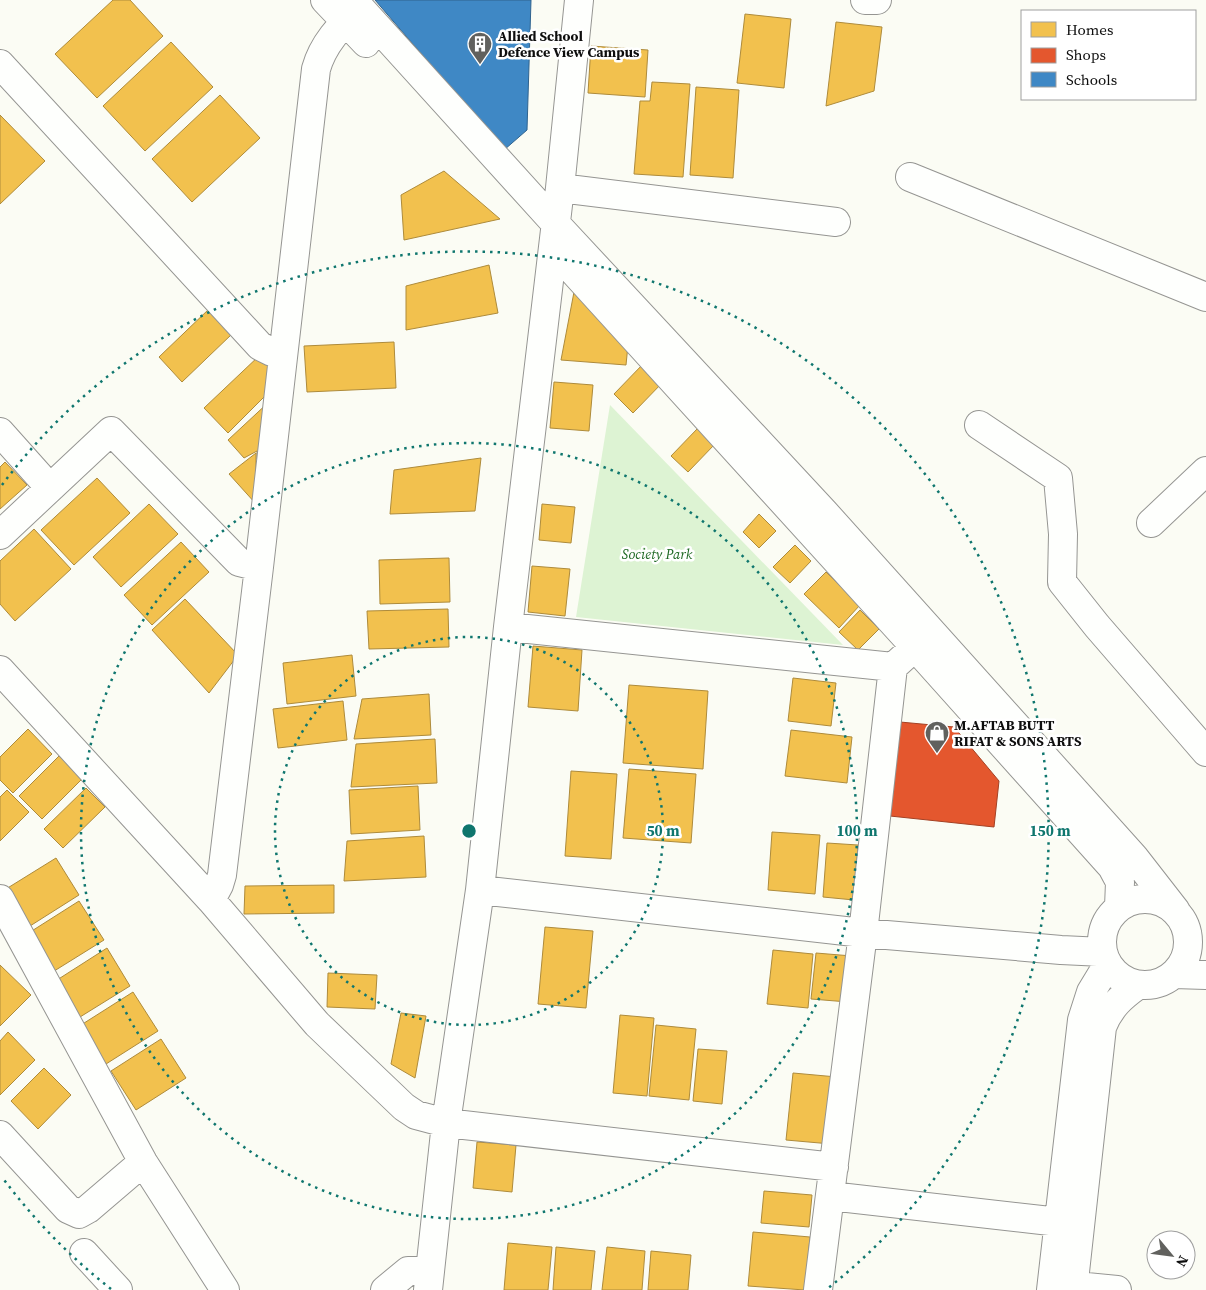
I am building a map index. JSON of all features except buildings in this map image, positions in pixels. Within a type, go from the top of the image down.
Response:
[{"type":"street","points":[[325,0],[353,10],[554,235],[915,647],[947,665],[1134,857],[1197,939],[1188,950],[1183,963],[1164,982],[1138,985],[1128,983],[1120,978],[1105,958],[1061,950],[863,933],[480,890]]},
{"type":"street","points":[[384,1290],[408,1271],[429,1281],[446,1123],[480,890],[508,627],[560,188],[579,0]]},
{"type":"street","points":[[865,0],[878,0]]},
{"type":"street","points":[[211,900],[219,886],[222,875],[260,567],[316,69],[326,44],[353,10]]},
{"type":"street","points":[[0,64],[260,346],[272,352],[283,352]]},
{"type":"street","points":[[910,177],[1206,297]]},
{"type":"street","points":[[560,188],[836,222]]},
{"type":"street","points":[[554,235],[824,512],[1112,867],[1120,882],[1120,907]]},
{"type":"street","points":[[979,425],[1058,478],[1063,534],[1062,582],[1097,626],[1206,752]]},
{"type":"street","points":[[0,535],[112,431],[239,562],[260,567]]},
{"type":"street","points":[[0,432],[50,488]]},
{"type":"street","points":[[1151,523],[1206,471]]},
{"type":"street","points":[[508,627],[894,667]]},
{"type":"street","points":[[818,1290],[894,667],[915,647]]},
{"type":"street","points":[[0,670],[211,900],[317,1024],[404,1108],[416,1115],[446,1123],[834,1168]]},
{"type":"street","points":[[0,899],[143,1162],[225,1290]]},
{"type":"street","points":[[1062,1287],[1059,1222],[1082,1020],[1105,958],[1103,932],[1106,922],[1120,907],[1133,900],[1149,899],[1164,903],[1176,911]]},
{"type":"street","points":[[1174,974],[1206,976]]},
{"type":"street","points":[[1062,1287],[1102,1027],[1116,1001],[1138,985]]},
{"type":"street","points":[[0,1135],[68,1209],[79,1214],[88,1209],[143,1162]]},
{"type":"street","points":[[830,1196],[1059,1222]]},
{"type":"street","points":[[84,1253],[118,1290]]},
{"type":"street","points":[[1062,1287],[1117,1290]]},
{"type":"green space","name":"Society Park","points":[[610,405],[843,645],[576,617]]},
{"type":"place","name":"Allied School Defence View Campus","points":[[480,65]]},
{"type":"place","name":"M.AFTAB BUTT RIFAT & SONS ARTS","points":[[937,754]]}]
